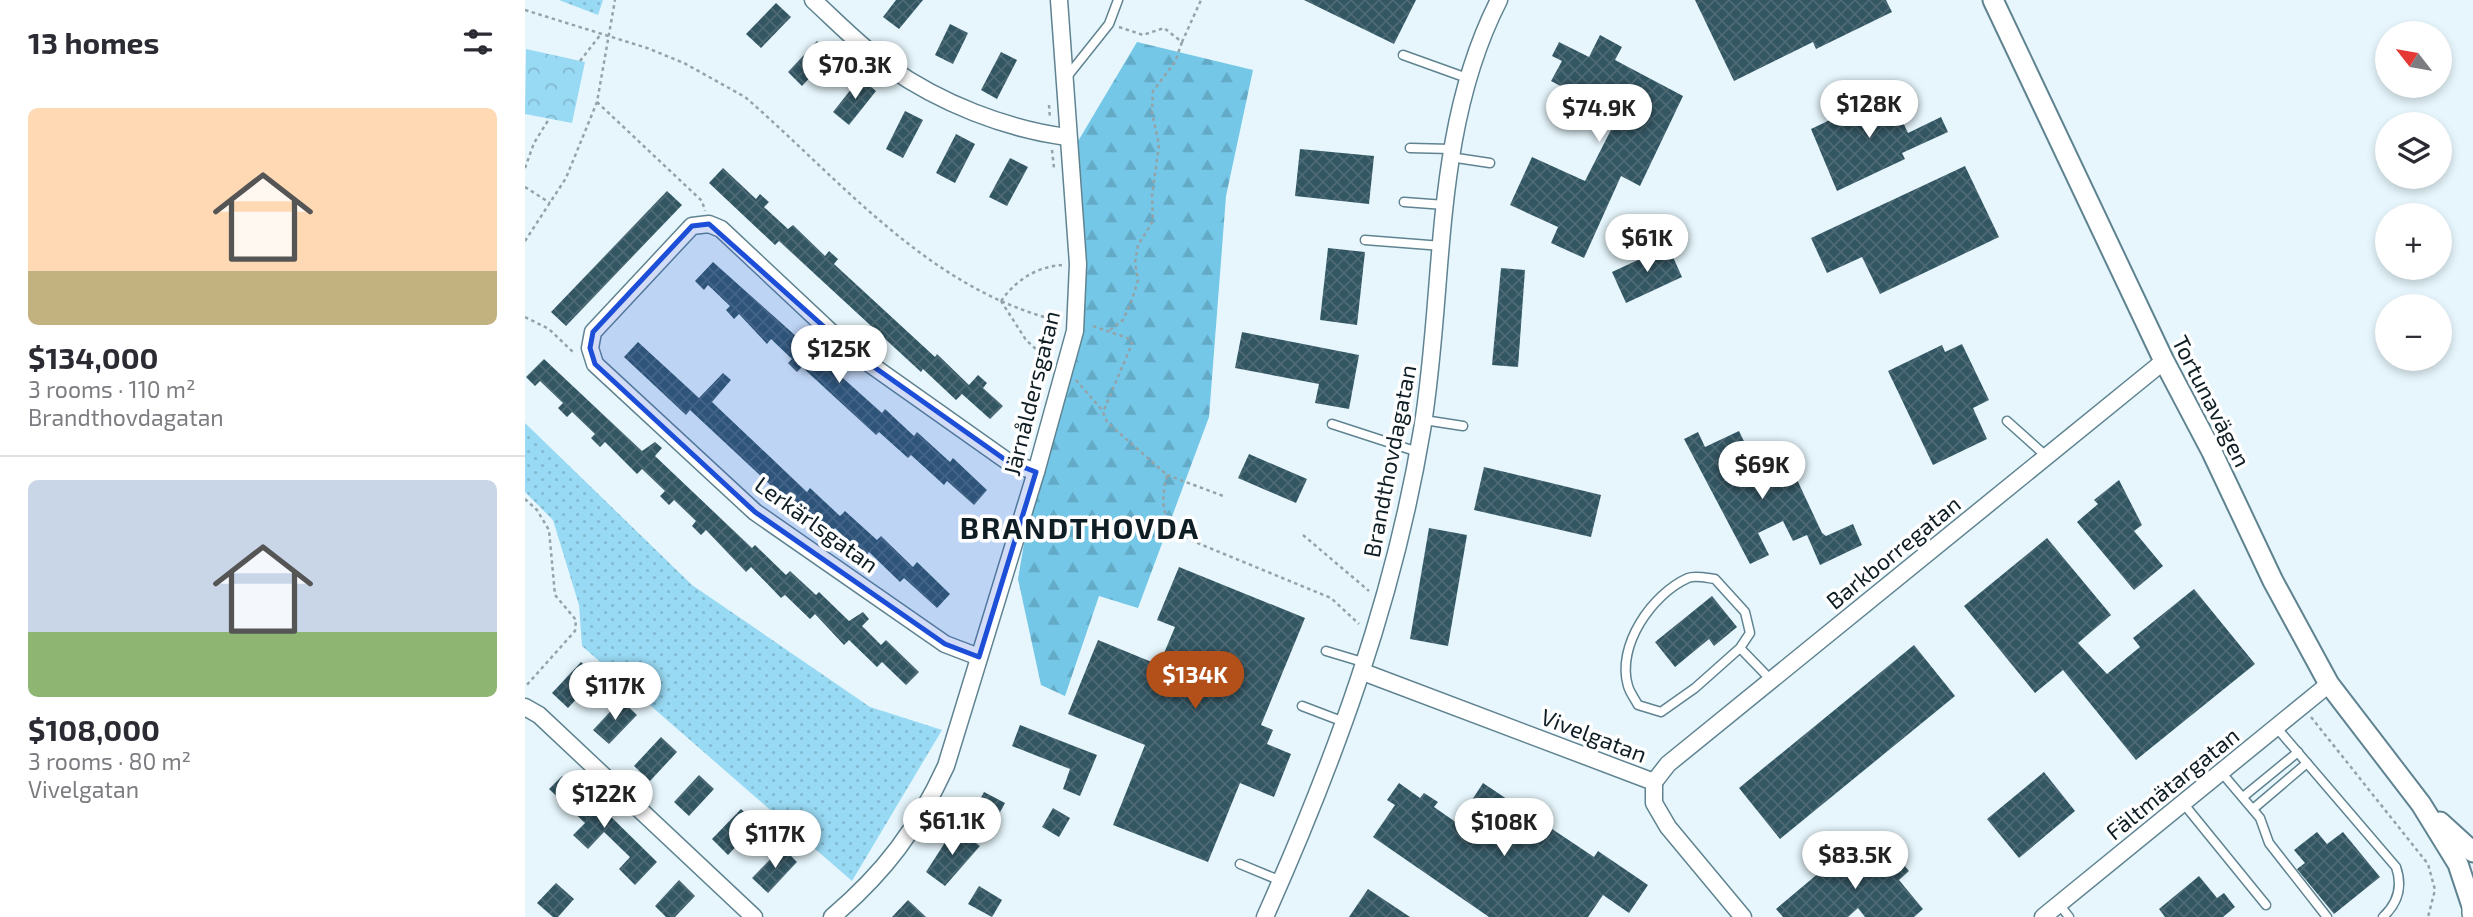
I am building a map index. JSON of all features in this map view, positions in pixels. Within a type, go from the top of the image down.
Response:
[{"type":"main road","points":[[2467,917],[2473,912],[2473,899]]},
{"type":"street","points":[[813,0],[872,53],[908,78],[1009,125],[1059,136]]},
{"type":"street","name":"Järnåldersgatan","points":[[832,917],[881,872],[930,801],[946,766],[1036,472],[1075,331],[1059,136],[1065,80],[1059,0]]},
{"type":"street","name":"Brandthovdagatan","points":[[1265,917],[1364,668],[1405,520],[1424,421],[1450,153],[1478,42],[1499,0]]},
{"type":"street","name":"Tortunavägen","points":[[1993,0],[2164,361],[2212,452],[2273,581],[2329,684],[2421,804],[2458,864],[2472,906]]},
{"type":"street","points":[[590,347],[593,332],[692,226],[706,224],[721,229],[850,350],[1007,461],[1036,472]]},
{"type":"street","name":"Lerkärlsgatan","points":[[590,347],[595,364],[755,512],[945,643],[979,657]]},
{"type":"street","name":"Barkborregatan","points":[[1654,782],[1668,764],[2164,361]]},
{"type":"street","name":"Vivelgatan","points":[[1364,668],[1654,782],[1654,803],[1668,827],[1744,917]]},
{"type":"street","name":"Fältmätargatan","points":[[2043,917],[2064,910],[2183,803],[2329,684]]},
{"type":"street","points":[[525,707],[539,715],[754,917]]},
{"type":"street","name":"Tortunavägen","points":[[2421,804],[2473,852]]},
{"type":"lane","points":[[1065,80],[1109,24],[1118,0]]},
{"type":"lane","points":[[1403,55],[1467,78]]},
{"type":"lane","points":[[1410,148],[1450,153],[1490,163]]},
{"type":"lane","points":[[1404,202],[1445,205]]},
{"type":"lane","points":[[1365,240],[1442,246]]},
{"type":"lane","points":[[1424,421],[1463,426]]},
{"type":"lane","points":[[2007,421],[2046,456]]},
{"type":"lane","points":[[1332,424],[1418,452]]},
{"type":"lane","points":[[1690,577],[1715,579],[1745,612],[1750,633],[1739,648],[1695,688],[1661,712],[1638,705],[1628,686],[1626,661],[1645,615],[1664,593],[1690,577]]},
{"type":"lane","points":[[1739,648],[1772,681]]},
{"type":"lane","points":[[1327,651],[1364,668]]},
{"type":"lane","points":[[1302,706],[1344,722]]},
{"type":"lane","points":[[2276,727],[2396,867],[2400,888],[2395,904],[2383,917]]},
{"type":"lane","points":[[2243,797],[2298,752]]},
{"type":"lane","points":[[2253,809],[2307,763]]},
{"type":"lane","points":[[2221,772],[2260,818],[2269,843],[2327,917]]},
{"type":"lane","points":[[2183,803],[2266,905]]},
{"type":"lane","points":[[1240,864],[1281,881]]},
{"type":"path","points":[[525,241],[566,178],[597,102],[615,0]]},
{"type":"path","points":[[1110,330],[1123,320],[1132,300],[1137,280],[1135,263],[1138,244],[1153,221],[1152,195],[1159,145],[1152,113],[1153,90],[1175,62],[1201,0]]},
{"type":"path","points":[[525,10],[684,63],[745,97],[790,136],[886,229],[930,262],[1001,301],[1032,314],[1061,321],[1064,312]]},
{"type":"path","points":[[1109,24],[1143,36],[1164,28],[1182,42]]},
{"type":"path","points":[[580,61],[601,34]]},
{"type":"path","points":[[1048,93],[1059,136],[1054,174]]},
{"type":"path","points":[[597,102],[702,201],[706,224]]},
{"type":"path","points":[[525,168],[534,143],[549,119]]},
{"type":"path","points":[[525,187],[550,203]]},
{"type":"path","points":[[1001,301],[1010,288],[1032,272],[1070,265]]},
{"type":"path","points":[[1063,277],[1070,265]]},
{"type":"path","points":[[1001,301],[1026,341],[1056,366],[1065,370],[1103,412],[1107,422],[1167,475],[1226,497]]},
{"type":"path","points":[[525,317],[548,330],[580,359],[590,347]]},
{"type":"path","points":[[1093,326],[1123,334],[1132,344],[1103,412]]},
{"type":"path","points":[[1167,475],[1161,502],[1165,519],[1178,535],[1331,598],[1360,625],[1375,631]]},
{"type":"path","points":[[525,499],[537,510],[549,530],[555,595],[576,620],[575,631],[525,687]]},
{"type":"path","points":[[1303,535],[1383,602]]},
{"type":"path","points":[[2302,706],[2428,863],[2435,890],[2428,917]]},
{"type":"highlighted area","points":[[709,224],[850,350],[1007,461],[1036,472],[979,657],[945,644],[755,512],[595,364],[590,348],[593,332],[692,226]]},
{"type":"green space","points":[[559,0],[603,0],[598,15]]},
{"type":"green space","points":[[1137,42],[1253,70],[1226,196],[1209,417],[1138,608],[1099,596],[1065,696],[1041,685],[1018,579],[1035,479],[1076,321],[1071,153]]},
{"type":"green space","points":[[526,49],[585,62],[572,123],[525,114]]},
{"type":"green space","points":[[525,423],[692,585],[870,707],[942,730],[852,881],[582,646],[579,605],[553,520],[525,492]]},
{"type":"building","points":[[896,0],[923,0],[899,29],[883,17]]},
{"type":"building","points":[[1304,0],[1416,0],[1394,44]]},
{"type":"building","points":[[1695,0],[1886,0],[1892,12],[1816,49],[1813,42],[1734,81]]},
{"type":"building","points":[[776,3],[791,17],[761,48],[746,34]]},
{"type":"building","points":[[950,24],[968,33],[953,64],[935,55]]},
{"type":"building","points":[[1600,35],[1622,47],[1615,60],[1683,96],[1640,186],[1621,176],[1584,258],[1551,243],[1558,227],[1510,205],[1532,157],[1585,181],[1618,116],[1551,81],[1562,61],[1552,56],[1559,42],[1589,57]]},
{"type":"building","points":[[817,41],[832,54],[802,86],[788,72]]},
{"type":"building","points":[[1001,52],[1017,60],[997,99],[981,90]]},
{"type":"building","points":[[860,78],[876,91],[849,125],[833,112]]},
{"type":"building","points":[[1889,92],[1908,133],[1941,117],[1948,132],[1902,153],[1905,159],[1837,191],[1811,129]]},
{"type":"building","points":[[905,111],[923,120],[903,158],[886,149]]},
{"type":"building","points":[[956,134],[975,144],[955,183],[936,173]]},
{"type":"building","points":[[1300,149],[1374,156],[1369,204],[1295,196]]},
{"type":"building","points":[[1010,158],[1028,167],[1007,206],[989,197]]},
{"type":"building","points":[[1965,166],[1999,237],[1880,294],[1862,257],[1827,273],[1811,238]]},
{"type":"building","points":[[723,168],[756,199],[760,194],[769,202],[764,207],[788,229],[793,225],[825,256],[829,251],[838,259],[834,264],[969,385],[978,375],[987,383],[983,388],[1003,406],[990,419],[962,394],[956,400],[923,369],[921,372],[779,241],[775,245],[709,183]]},
{"type":"building","points":[[667,191],[682,205],[566,326],[551,312]]},
{"type":"building","points":[[1668,246],[1682,277],[1626,303],[1612,272]]},
{"type":"building","points":[[1328,248],[1365,252],[1357,325],[1320,320]]},
{"type":"building","points":[[713,262],[882,413],[885,409],[914,436],[917,432],[950,462],[953,458],[987,490],[974,505],[947,481],[944,485],[911,455],[908,458],[879,432],[876,435],[802,367],[797,372],[788,363],[792,359],[771,339],[767,344],[739,314],[734,319],[726,310],[730,306],[708,285],[704,290],[695,281]]},
{"type":"building","points":[[1501,268],[1525,270],[1518,367],[1492,365]]},
{"type":"building","points":[[1242,332],[1359,355],[1349,409],[1315,403],[1319,384],[1235,368]]},
{"type":"building","points":[[638,342],[699,398],[723,373],[731,380],[712,402],[807,492],[810,488],[840,516],[845,511],[877,540],[881,536],[913,567],[917,562],[950,594],[937,608],[904,578],[900,582],[869,552],[865,557],[835,528],[830,534],[798,504],[795,508],[690,410],[686,415],[624,357]]},
{"type":"building","points":[[1962,344],[1989,400],[1973,408],[1987,439],[1933,465],[1888,371],[1942,345],[1945,352]]},
{"type":"building","points":[[544,359],[642,451],[655,442],[662,448],[655,456],[752,548],[755,545],[786,575],[790,571],[816,595],[819,592],[849,621],[863,612],[869,619],[862,626],[881,645],[886,640],[919,672],[906,685],[882,662],[877,667],[849,640],[844,645],[815,614],[810,619],[785,595],[781,598],[751,567],[746,572],[706,530],[701,535],[692,526],[696,521],[674,500],[669,505],[660,496],[665,491],[642,469],[637,474],[605,442],[600,447],[591,438],[595,434],[572,412],[567,417],[558,408],[563,403],[540,381],[535,386],[526,377]]},
{"type":"building","points":[[1739,431],[1764,483],[1792,469],[1822,533],[1826,536],[1853,524],[1862,545],[1820,565],[1807,535],[1793,541],[1783,521],[1758,533],[1769,555],[1750,564],[1684,439],[1698,432],[1705,447]]},
{"type":"building","points":[[1249,454],[1307,479],[1296,503],[1238,478]]},
{"type":"building","points":[[1484,467],[1601,495],[1591,537],[1474,510]]},
{"type":"building","points":[[2119,480],[2142,525],[2134,531],[2163,566],[2134,590],[2077,522],[2098,504],[2094,500]]},
{"type":"building","points":[[1429,528],[1467,535],[1448,646],[1410,639]]},
{"type":"building","points":[[2047,538],[2111,615],[2078,643],[2107,674],[2140,647],[2133,638],[2194,589],[2255,664],[2136,760],[2063,670],[2035,693],[1964,606]]},
{"type":"building","points":[[1179,567],[1305,618],[1261,725],[1273,730],[1267,744],[1291,754],[1274,797],[1240,783],[1208,862],[1113,825],[1145,745],[1068,714],[1098,640],[1159,665],[1175,627],[1157,620]]},
{"type":"building","points":[[1712,596],[1737,627],[1714,646],[1709,639],[1675,667],[1655,642]]},
{"type":"building","points":[[1914,645],[1955,696],[1780,839],[1739,788]]},
{"type":"building","points":[[581,662],[597,677],[568,708],[552,693]]},
{"type":"building","points":[[621,700],[637,715],[609,744],[593,730]]},
{"type":"building","points":[[1020,725],[1097,755],[1080,796],[1063,789],[1070,769],[1012,746]]},
{"type":"building","points":[[661,737],[677,752],[650,781],[634,766]]},
{"type":"building","points":[[2044,772],[2075,811],[2019,858],[1987,819]]},
{"type":"building","points":[[699,775],[714,789],[689,816],[674,802]]},
{"type":"building","points":[[562,776],[597,809],[600,806],[657,862],[635,885],[619,869],[630,857],[604,832],[588,849],[573,835],[585,823],[549,789]]},
{"type":"building","points":[[1399,783],[1420,798],[1424,793],[1438,802],[1434,807],[1457,823],[1483,783],[1594,857],[1598,851],[1648,885],[1629,913],[1603,895],[1588,917],[1489,917],[1373,837],[1395,805],[1387,800]]},
{"type":"building","points":[[984,792],[1005,803],[992,827],[971,816]]},
{"type":"building","points":[[1053,808],[1070,818],[1059,837],[1042,827]]},
{"type":"building","points":[[741,809],[757,824],[728,855],[712,839]]},
{"type":"building","points":[[955,827],[980,846],[945,886],[926,872]]},
{"type":"building","points":[[2317,832],[2327,844],[2343,832],[2380,877],[2334,914],[2297,869],[2305,863],[2294,850]]},
{"type":"building","points":[[782,847],[797,862],[768,893],[752,878]]},
{"type":"building","points":[[1890,849],[1909,871],[1899,880],[1923,909],[1914,917],[1865,917],[1858,908],[1848,917],[1783,917],[1776,909],[1845,851],[1863,872]]},
{"type":"building","points":[[2199,876],[2217,898],[2224,893],[2235,907],[2223,917],[2165,917],[2159,909]]},
{"type":"building","points":[[679,880],[695,896],[675,917],[666,917],[655,906]]},
{"type":"building","points":[[556,883],[574,899],[558,917],[553,917],[537,903]]},
{"type":"building","points":[[979,886],[1002,900],[992,917],[968,904]]},
{"type":"building","points":[[1368,889],[1410,917],[1349,917]]},
{"type":"building","points":[[908,900],[926,917],[892,917]]},
{"type":"district","name":"BRANDTHOVDA","points":[[1080,527]]}]
